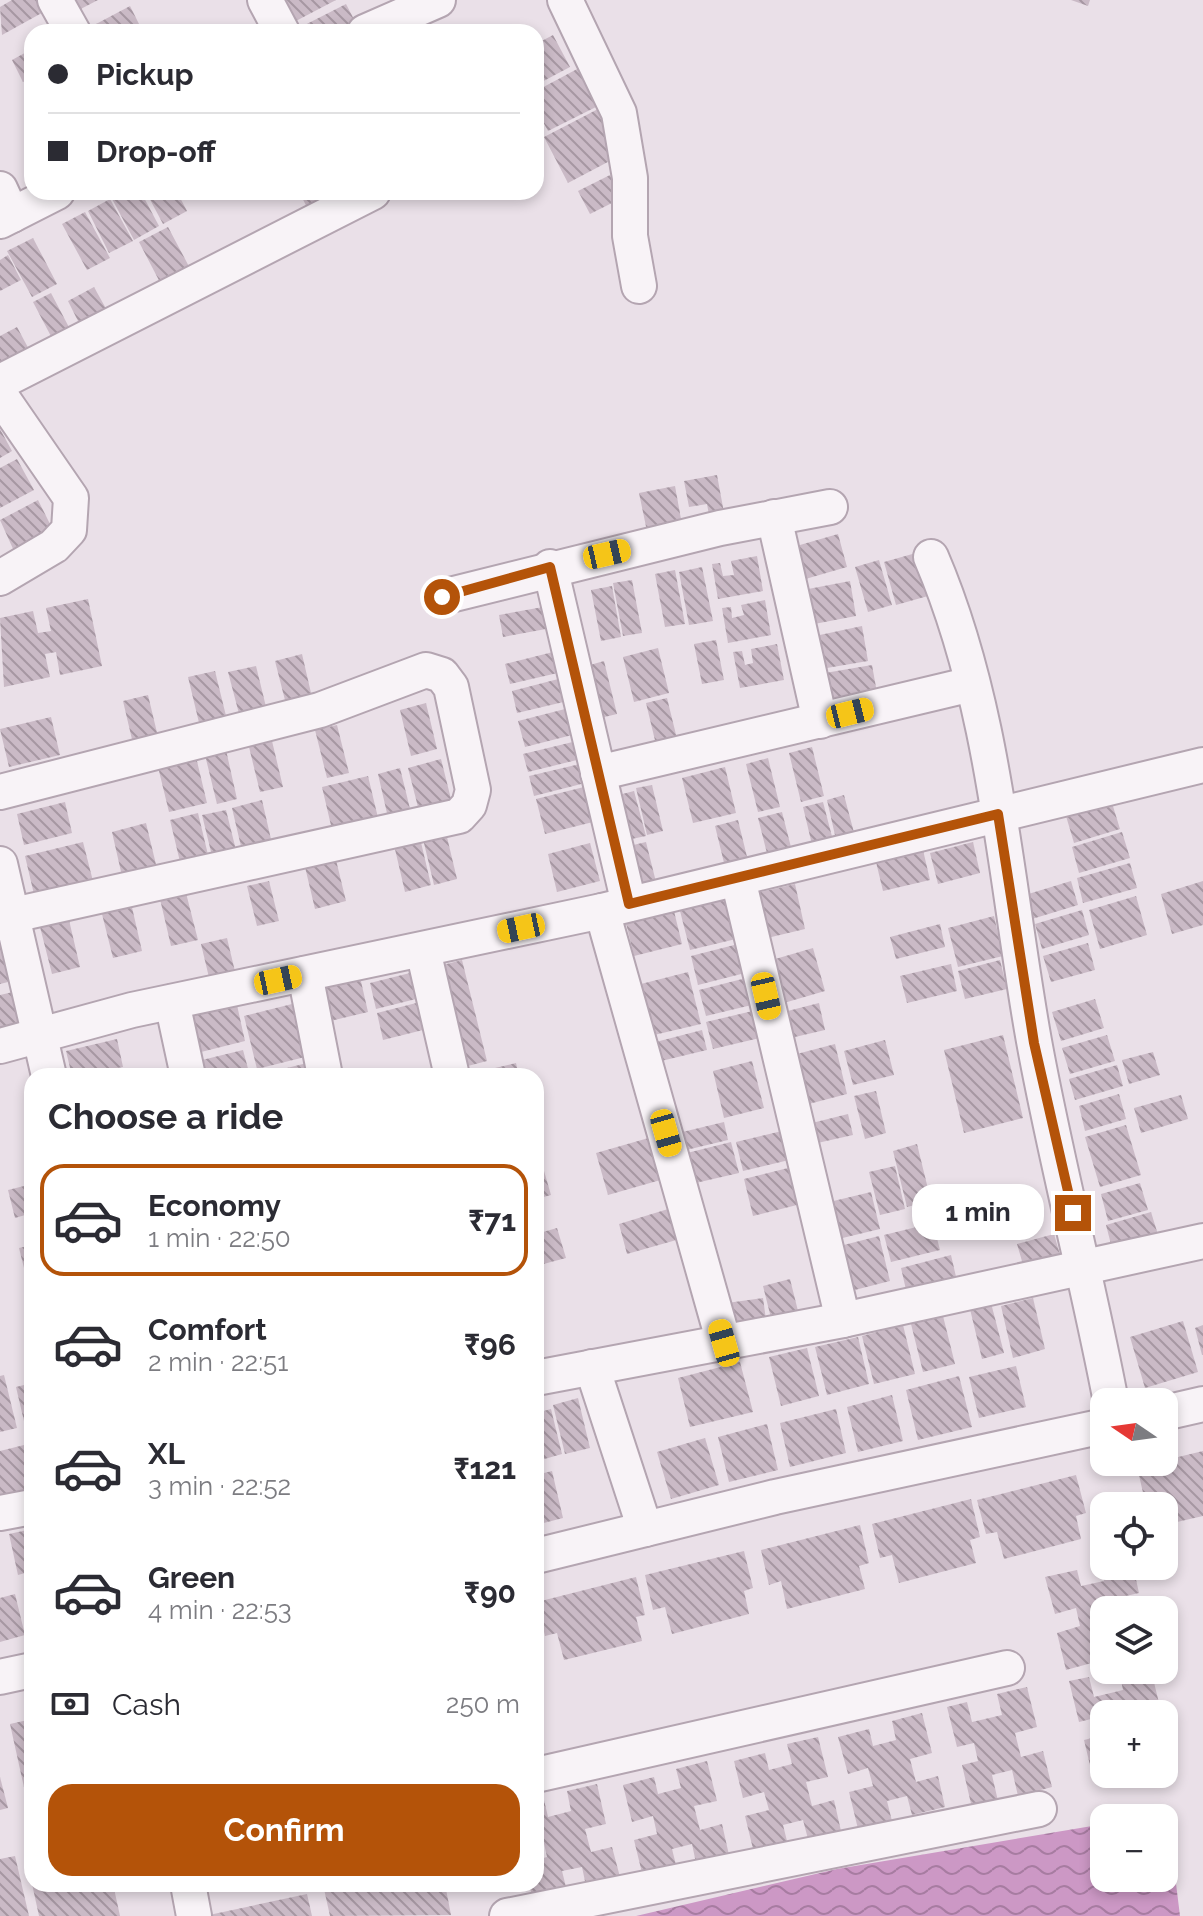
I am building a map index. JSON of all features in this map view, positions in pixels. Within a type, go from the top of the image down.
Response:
[{"type":"street","points":[[55,0],[68,24]]},
{"type":"street","points":[[265,0],[278,24]]},
{"type":"street","points":[[565,0],[619,113],[630,178],[630,236],[639,286]]},
{"type":"street","points":[[391,24],[426,2]]},
{"type":"street","points":[[4,208],[30,200]]},
{"type":"street","points":[[0,382],[357,200]]},
{"type":"street","points":[[0,395],[71,498],[69,530],[54,546],[0,578]]},
{"type":"street","points":[[442,597],[550,567],[830,507]]},
{"type":"street","points":[[774,517],[820,721]]},
{"type":"street","points":[[931,557],[947,594],[972,684],[998,814],[1034,1043],[1086,1269],[1108,1388]]},
{"type":"street","points":[[550,567],[598,773],[615,907],[724,1343]]},
{"type":"street","points":[[0,792],[320,710],[426,670],[442,675],[451,687],[473,790],[469,805],[459,816],[7,917]]},
{"type":"street","points":[[598,773],[972,684]]},
{"type":"street","points":[[0,1046],[172,1002],[423,950],[738,879],[1203,765]]},
{"type":"street","points":[[0,864],[7,917],[47,1068]]},
{"type":"street","points":[[738,879],[843,1320]]},
{"type":"street","points":[[423,950],[450,1068]]},
{"type":"street","points":[[305,974],[323,1068]]},
{"type":"street","points":[[172,1002],[186,1068]]},
{"type":"street","points":[[544,1376],[843,1320],[1203,1241]]},
{"type":"street","points":[[592,1367],[645,1529]]},
{"type":"street","points":[[1178,1410],[1203,1404]]},
{"type":"street","points":[[544,1554],[775,1497],[1090,1429]]},
{"type":"street","points":[[0,1513],[24,1508]]},
{"type":"street","points":[[544,1773],[1007,1668]]},
{"type":"street","points":[[0,1677],[24,1672]]},
{"type":"street","points":[[507,1916],[1039,1809]]},
{"type":"street","points":[[190,1892],[194,1916]]},
{"type":"water","points":[[1090,1826],[1090,1892],[1177,1892],[1180,1916],[636,1916],[837,1869]]},
{"type":"building","points":[[12,0],[44,0],[49,9],[2,35],[0,7]]},
{"type":"building","points":[[66,0],[98,0],[73,13]]},
{"type":"building","points":[[282,0],[336,0],[294,22]]},
{"type":"building","points":[[1071,0],[1090,0],[1088,6]]},
{"type":"building","points":[[346,4],[356,24],[307,24]]},
{"type":"building","points":[[130,6],[139,24],[96,24]]},
{"type":"building","points":[[553,35],[570,67],[544,81],[544,40]]},
{"type":"building","points":[[24,53],[23,82],[12,60]]},
{"type":"building","points":[[579,68],[598,106],[548,131],[544,124],[544,87]]},
{"type":"building","points":[[600,108],[623,154],[568,183],[544,137]]},
{"type":"building","points":[[610,175],[622,198],[590,214],[578,191]]},
{"type":"building","points":[[111,200],[133,241],[109,253],[88,211]]},
{"type":"building","points":[[113,200],[145,200],[159,226],[134,240]]},
{"type":"building","points":[[150,200],[181,200],[187,211],[163,224]]},
{"type":"building","points":[[303,200],[328,200],[309,211]]},
{"type":"building","points":[[85,212],[110,258],[87,270],[62,224]]},
{"type":"building","points":[[168,227],[193,274],[164,290],[139,242]]},
{"type":"building","points":[[33,238],[57,284],[32,297],[7,251]]},
{"type":"building","points":[[8,255],[21,280],[0,291],[0,260]]},
{"type":"building","points":[[94,287],[109,314],[82,329],[68,301]]},
{"type":"building","points":[[51,293],[72,333],[54,342],[33,302]]},
{"type":"building","points":[[17,327],[32,355],[0,365],[0,336]]},
{"type":"building","points":[[0,429],[12,451],[0,458]]},
{"type":"building","points":[[17,459],[34,490],[0,508],[0,468]]},
{"type":"building","points":[[717,475],[725,518],[710,521],[707,504],[689,507],[684,481]]},
{"type":"building","points":[[675,486],[683,530],[648,536],[639,493]]},
{"type":"building","points":[[38,500],[53,530],[14,551],[0,520]]},
{"type":"building","points":[[838,534],[847,567],[802,580],[793,547]]},
{"type":"building","points":[[916,553],[928,596],[896,605],[884,562]]},
{"type":"building","points":[[757,556],[763,591],[718,599],[712,564],[720,563],[723,576],[734,575],[731,561]]},
{"type":"building","points":[[879,560],[892,605],[868,612],[855,567]]},
{"type":"building","points":[[702,567],[713,621],[689,625],[679,572]]},
{"type":"building","points":[[675,570],[685,624],[665,627],[655,574]]},
{"type":"building","points":[[632,580],[642,633],[623,636],[613,583]]},
{"type":"building","points":[[850,581],[856,616],[809,625],[803,590]]},
{"type":"building","points":[[612,586],[621,637],[601,641],[591,590]]},
{"type":"building","points":[[88,599],[102,666],[60,675],[56,652],[45,654],[50,677],[4,687],[0,618],[33,611],[38,633],[51,631],[46,608]]},
{"type":"building","points":[[765,600],[771,635],[728,643],[722,608],[731,607],[732,618],[744,615],[741,605]]},
{"type":"building","points":[[543,607],[546,629],[503,637],[499,615]]},
{"type":"building","points":[[862,626],[868,661],[821,669],[815,636]]},
{"type":"building","points":[[716,640],[724,680],[702,684],[694,644]]},
{"type":"building","points":[[777,644],[784,680],[740,688],[733,652],[742,651],[745,665],[753,663],[751,649]]},
{"type":"building","points":[[658,648],[669,693],[634,702],[623,657]]},
{"type":"building","points":[[557,651],[562,672],[510,684],[505,664]]},
{"type":"building","points":[[302,654],[314,706],[288,712],[275,661]]},
{"type":"building","points":[[604,661],[617,714],[596,719],[583,667]]},
{"type":"building","points":[[872,665],[879,704],[832,713],[825,673]]},
{"type":"building","points":[[256,666],[269,719],[242,725],[228,672]]},
{"type":"building","points":[[215,671],[228,724],[201,731],[188,677]]},
{"type":"building","points":[[566,677],[572,700],[517,713],[512,691]]},
{"type":"building","points":[[148,695],[159,741],[134,748],[123,701]]},
{"type":"building","points":[[667,698],[680,751],[659,757],[646,703]]},
{"type":"building","points":[[426,703],[437,749],[411,756],[400,710]]},
{"type":"building","points":[[569,708],[576,734],[525,747],[518,721]]},
{"type":"building","points":[[51,717],[60,755],[9,767],[0,729]]},
{"type":"building","points":[[337,725],[349,773],[327,778],[315,730]]},
{"type":"building","points":[[581,740],[585,758],[528,772],[523,754]]},
{"type":"building","points":[[272,741],[283,787],[260,792],[249,747]]},
{"type":"building","points":[[812,747],[824,796],[801,802],[789,753]]},
{"type":"building","points":[[226,750],[237,799],[217,804],[205,755]]},
{"type":"building","points":[[196,757],[207,803],[169,812],[158,767]]},
{"type":"building","points":[[768,758],[780,807],[758,812],[746,764]]},
{"type":"building","points":[[441,759],[452,803],[419,811],[408,768]]},
{"type":"building","points":[[584,763],[589,782],[534,796],[529,776]]},
{"type":"building","points":[[725,767],[736,813],[693,823],[682,778]]},
{"type":"building","points":[[400,768],[412,817],[389,822],[378,774]]},
{"type":"building","points":[[368,776],[379,822],[333,834],[322,787]]},
{"type":"building","points":[[652,785],[663,831],[647,835],[636,788]]},
{"type":"building","points":[[584,787],[593,822],[545,834],[536,799]]},
{"type":"building","points":[[634,791],[646,836],[622,841],[611,797]]},
{"type":"building","points":[[844,795],[856,840],[837,844],[827,800]]},
{"type":"building","points":[[262,800],[273,848],[243,855],[232,808]]},
{"type":"building","points":[[65,802],[72,833],[24,845],[17,814]]},
{"type":"building","points":[[823,802],[835,848],[814,853],[803,807]]},
{"type":"building","points":[[1112,803],[1120,829],[1074,843],[1066,816]]},
{"type":"building","points":[[226,810],[238,858],[214,864],[202,815]]},
{"type":"building","points":[[782,812],[794,859],[770,865],[758,818]]},
{"type":"building","points":[[198,813],[209,859],[181,866],[170,820]]},
{"type":"building","points":[[738,820],[749,865],[726,871],[715,826]]},
{"type":"building","points":[[146,823],[159,877],[124,885],[112,832]]},
{"type":"building","points":[[1122,832],[1130,858],[1079,873],[1072,847]]},
{"type":"building","points":[[446,833],[457,879],[434,885],[423,839]]},
{"type":"building","points":[[420,838],[431,885],[405,892],[394,845]]},
{"type":"building","points":[[83,842],[95,889],[36,903],[25,856]]},
{"type":"building","points":[[646,842],[656,882],[635,888],[625,847]]},
{"type":"building","points":[[973,842],[980,873],[938,884],[930,853]]},
{"type":"building","points":[[590,843],[600,881],[557,892],[548,854]]},
{"type":"building","points":[[923,850],[930,880],[883,891],[876,862]]},
{"type":"building","points":[[336,860],[346,901],[315,909],[305,867]]},
{"type":"building","points":[[1130,863],[1137,888],[1083,903],[1077,878]]},
{"type":"building","points":[[269,881],[279,921],[257,926],[247,886]]},
{"type":"building","points":[[1071,881],[1078,905],[1032,919],[1025,895]]},
{"type":"building","points":[[1203,881],[1203,925],[1172,934],[1161,894]]},
{"type":"building","points":[[795,884],[805,929],[759,940],[748,895]]},
{"type":"building","points":[[186,893],[198,940],[171,946],[160,899]]},
{"type":"building","points":[[726,895],[736,939],[690,950],[679,907]]},
{"type":"building","points":[[1136,896],[1147,935],[1100,949],[1089,910]]},
{"type":"building","points":[[131,903],[142,951],[113,958],[101,910]]},
{"type":"building","points":[[673,907],[682,944],[634,956],[625,919]]},
{"type":"building","points":[[1082,910],[1089,935],[1042,949],[1035,924]]},
{"type":"building","points":[[994,916],[1003,956],[958,967],[948,928]]},
{"type":"building","points":[[69,920],[80,967],[52,974],[40,927]]},
{"type":"building","points":[[940,924],[945,947],[896,959],[890,937]]},
{"type":"building","points":[[0,933],[16,980],[0,984]]},
{"type":"building","points":[[227,938],[238,984],[212,990],[201,944]]},
{"type":"building","points":[[742,943],[749,972],[698,985],[691,956]]},
{"type":"building","points":[[1088,943],[1095,970],[1051,982],[1043,956]]},
{"type":"building","points":[[813,948],[825,991],[777,1005],[765,962]]},
{"type":"building","points":[[462,960],[487,1061],[464,1067],[439,966]]},
{"type":"building","points":[[1000,960],[1007,989],[965,999],[958,971]]},
{"type":"building","points":[[951,964],[957,991],[907,1003],[900,976]]},
{"type":"building","points":[[414,972],[420,998],[376,1009],[370,983]]},
{"type":"building","points":[[688,972],[701,1024],[654,1035],[641,984]]},
{"type":"building","points":[[754,976],[760,1003],[706,1016],[699,990]]},
{"type":"building","points":[[360,977],[368,1012],[322,1023],[314,989]]},
{"type":"building","points":[[13,992],[22,1034],[0,1039],[0,995]]},
{"type":"building","points":[[1095,999],[1104,1028],[1061,1041],[1052,1012]]},
{"type":"building","points":[[424,1001],[431,1028],[383,1040],[377,1013]]},
{"type":"building","points":[[300,1002],[313,1055],[257,1068],[244,1016]]},
{"type":"building","points":[[819,1003],[825,1030],[782,1040],[776,1014]]},
{"type":"building","points":[[237,1005],[245,1041],[201,1052],[193,1016]]},
{"type":"building","points":[[761,1009],[768,1036],[713,1049],[706,1022]]},
{"type":"building","points":[[702,1030],[707,1050],[657,1062],[652,1043]]},
{"type":"building","points":[[1003,1035],[1023,1118],[964,1133],[944,1050]]},
{"type":"building","points":[[1107,1035],[1115,1061],[1070,1074],[1062,1048]]},
{"type":"building","points":[[117,1039],[123,1067],[70,1068],[66,1051]]},
{"type":"building","points":[[885,1040],[894,1075],[853,1085],[844,1051]]},
{"type":"building","points":[[835,1044],[847,1094],[805,1105],[793,1055]]},
{"type":"building","points":[[243,1050],[248,1068],[204,1068],[202,1060]]},
{"type":"building","points":[[1153,1052],[1160,1075],[1129,1084],[1122,1060]]},
{"type":"building","points":[[315,1061],[317,1068],[287,1068]]},
{"type":"building","points":[[752,1061],[764,1108],[724,1118],[713,1071]]},
{"type":"building","points":[[516,1063],[517,1068],[495,1068]]},
{"type":"building","points":[[1117,1065],[1123,1086],[1075,1100],[1069,1079]]},
{"type":"building","points":[[876,1091],[886,1133],[865,1139],[854,1096]]},
{"type":"building","points":[[1119,1094],[1126,1119],[1085,1131],[1079,1106]]},
{"type":"building","points":[[1181,1095],[1188,1119],[1141,1133],[1134,1108]]},
{"type":"building","points":[[848,1114],[853,1135],[813,1144],[808,1124]]},
{"type":"building","points":[[724,1122],[728,1140],[678,1152],[674,1134]]},
{"type":"building","points":[[1126,1125],[1141,1175],[1100,1187],[1085,1137]]},
{"type":"building","points":[[782,1131],[789,1160],[743,1171],[736,1142]]},
{"type":"building","points":[[652,1137],[664,1179],[608,1195],[596,1153]]},
{"type":"building","points":[[731,1142],[739,1173],[687,1185],[679,1155]]},
{"type":"building","points":[[917,1144],[931,1201],[907,1207],[893,1151]]},
{"type":"building","points":[[895,1166],[905,1209],[880,1215],[869,1172]]},
{"type":"building","points":[[792,1167],[801,1204],[753,1216],[744,1179]]},
{"type":"building","points":[[544,1171],[551,1195],[544,1197]]},
{"type":"building","points":[[1140,1183],[1148,1210],[1108,1221],[1101,1194]]},
{"type":"building","points":[[24,1186],[24,1215],[15,1218],[8,1190]]},
{"type":"building","points":[[871,1192],[880,1229],[830,1241],[821,1204]]},
{"type":"building","points":[[678,1206],[687,1237],[627,1254],[619,1224]]},
{"type":"building","points":[[1151,1212],[1159,1238],[1113,1252],[1106,1225]]},
{"type":"building","points":[[933,1223],[940,1250],[891,1262],[884,1235]]},
{"type":"building","points":[[557,1228],[566,1258],[544,1264],[544,1232]]},
{"type":"building","points":[[1054,1234],[1061,1258],[1024,1268],[1017,1244]]},
{"type":"building","points":[[879,1236],[890,1281],[843,1293],[832,1248]]},
{"type":"building","points":[[24,1247],[24,1268],[19,1248]]},
{"type":"building","points":[[951,1255],[957,1281],[907,1294],[901,1268]]},
{"type":"building","points":[[790,1279],[801,1323],[774,1330],[763,1286]]},
{"type":"building","points":[[763,1298],[767,1327],[724,1333],[720,1304]]},
{"type":"building","points":[[1033,1298],[1045,1349],[1013,1358],[1001,1306]]},
{"type":"building","points":[[991,1303],[1004,1353],[982,1359],[970,1309]]},
{"type":"building","points":[[943,1316],[955,1364],[923,1372],[911,1324]]},
{"type":"building","points":[[1183,1321],[1198,1372],[1145,1388],[1130,1337]]},
{"type":"building","points":[[903,1325],[915,1374],[874,1384],[862,1336]]},
{"type":"building","points":[[1203,1325],[1203,1355],[1202,1355],[1195,1328]]},
{"type":"building","points":[[858,1337],[869,1384],[827,1395],[815,1347]]},
{"type":"building","points":[[807,1348],[819,1396],[781,1406],[769,1357]]},
{"type":"building","points":[[740,1362],[753,1412],[690,1427],[678,1378]]},
{"type":"building","points":[[1016,1366],[1026,1407],[979,1418],[969,1377]]},
{"type":"building","points":[[4,1375],[17,1428],[0,1432],[0,1376]]},
{"type":"building","points":[[959,1376],[972,1427],[918,1440],[906,1390]]},
{"type":"building","points":[[24,1385],[24,1421],[16,1387]]},
{"type":"building","points":[[892,1395],[903,1441],[858,1452],[847,1407]]},
{"type":"building","points":[[578,1398],[590,1448],[565,1454],[553,1405]]},
{"type":"building","points":[[551,1409],[562,1454],[544,1459],[544,1411]]},
{"type":"building","points":[[836,1409],[846,1453],[790,1467],[780,1423]]},
{"type":"building","points":[[767,1424],[778,1470],[729,1482],[718,1437]]},
{"type":"building","points":[[705,1438],[719,1485],[671,1499],[657,1452]]},
{"type":"building","points":[[24,1445],[24,1498],[0,1504],[0,1451]]},
{"type":"building","points":[[1203,1451],[1203,1516],[1178,1522],[1178,1492],[1143,1492],[1139,1476],[1178,1476],[1178,1457]]},
{"type":"building","points":[[552,1471],[563,1518],[544,1523],[544,1473]]},
{"type":"building","points":[[1076,1475],[1086,1513],[1076,1516],[1081,1539],[1004,1559],[997,1532],[986,1534],[977,1500]]},
{"type":"building","points":[[971,1499],[980,1537],[970,1540],[976,1563],[899,1583],[892,1555],[880,1558],[872,1524]]},
{"type":"building","points":[[860,1525],[869,1563],[859,1566],[865,1589],[787,1609],[781,1581],[769,1585],[761,1550]]},
{"type":"building","points":[[24,1531],[24,1573],[18,1575],[9,1534]]},
{"type":"building","points":[[744,1551],[753,1588],[744,1591],[749,1614],[672,1634],[665,1607],[653,1610],[645,1575]]},
{"type":"building","points":[[1077,1570],[1081,1586],[1104,1581],[1136,1580],[1139,1593],[1090,1596],[1090,1663],[1066,1670],[1057,1633],[1080,1626],[1076,1608],[1055,1614],[1045,1577]]},
{"type":"building","points":[[636,1577],[645,1615],[636,1617],[642,1641],[564,1660],[557,1633],[545,1636],[544,1600]]},
{"type":"building","points":[[15,1594],[24,1635],[0,1642],[0,1598]]},
{"type":"building","points":[[1089,1677],[1094,1697],[1123,1690],[1122,1684],[1154,1684],[1158,1700],[1090,1700],[1090,1719],[1079,1722],[1069,1681]]},
{"type":"building","points":[[1027,1687],[1037,1727],[1015,1733],[1021,1757],[1043,1751],[1052,1787],[1018,1796],[1012,1770],[992,1775],[998,1801],[972,1808],[962,1765],[978,1761],[974,1743],[957,1747],[947,1707],[967,1702],[972,1722],[1002,1715],[997,1694]]},
{"type":"building","points":[[922,1713],[932,1753],[910,1759],[916,1782],[938,1776],[945,1807],[912,1815],[907,1796],[887,1801],[892,1821],[858,1829],[849,1792],[873,1786],[868,1768],[848,1774],[838,1737],[869,1729],[873,1746],[896,1740],[892,1721]]},
{"type":"building","points":[[24,1721],[24,1787],[10,1724]]},
{"type":"building","points":[[818,1737],[828,1777],[806,1782],[812,1806],[834,1800],[841,1831],[808,1839],[803,1820],[783,1825],[788,1845],[754,1853],[745,1816],[769,1810],[764,1792],[743,1798],[734,1761],[765,1753],[769,1770],[792,1764],[787,1744]]},
{"type":"building","points":[[1090,1738],[1090,1765],[1084,1740]]},
{"type":"building","points":[[707,1761],[717,1801],[694,1806],[700,1830],[722,1824],[729,1855],[696,1863],[692,1844],[672,1849],[677,1869],[643,1877],[634,1840],[657,1834],[653,1816],[632,1822],[623,1785],[654,1777],[658,1794],[681,1788],[676,1769]]},
{"type":"building","points":[[0,1777],[8,1808],[0,1810]]},
{"type":"building","points":[[597,1784],[606,1824],[585,1829],[591,1852],[612,1847],[620,1877],[586,1886],[582,1867],[562,1871],[567,1891],[533,1900],[531,1892],[544,1892],[544,1858],[547,1857],[544,1800],[548,1817],[571,1811],[567,1791]]},
{"type":"building","points":[[15,1856],[29,1916],[0,1916],[0,1859]]},
{"type":"building","points":[[34,1892],[115,1892],[120,1916],[39,1916]]},
{"type":"building","points":[[325,1892],[447,1892],[451,1915],[330,1916]]},
{"type":"building","points":[[307,1894],[312,1916],[209,1916],[209,1915]]},
{"type":"route","points":[[442,597],[550,567],[629,904],[998,814],[1034,1043],[1073,1213]]}]
